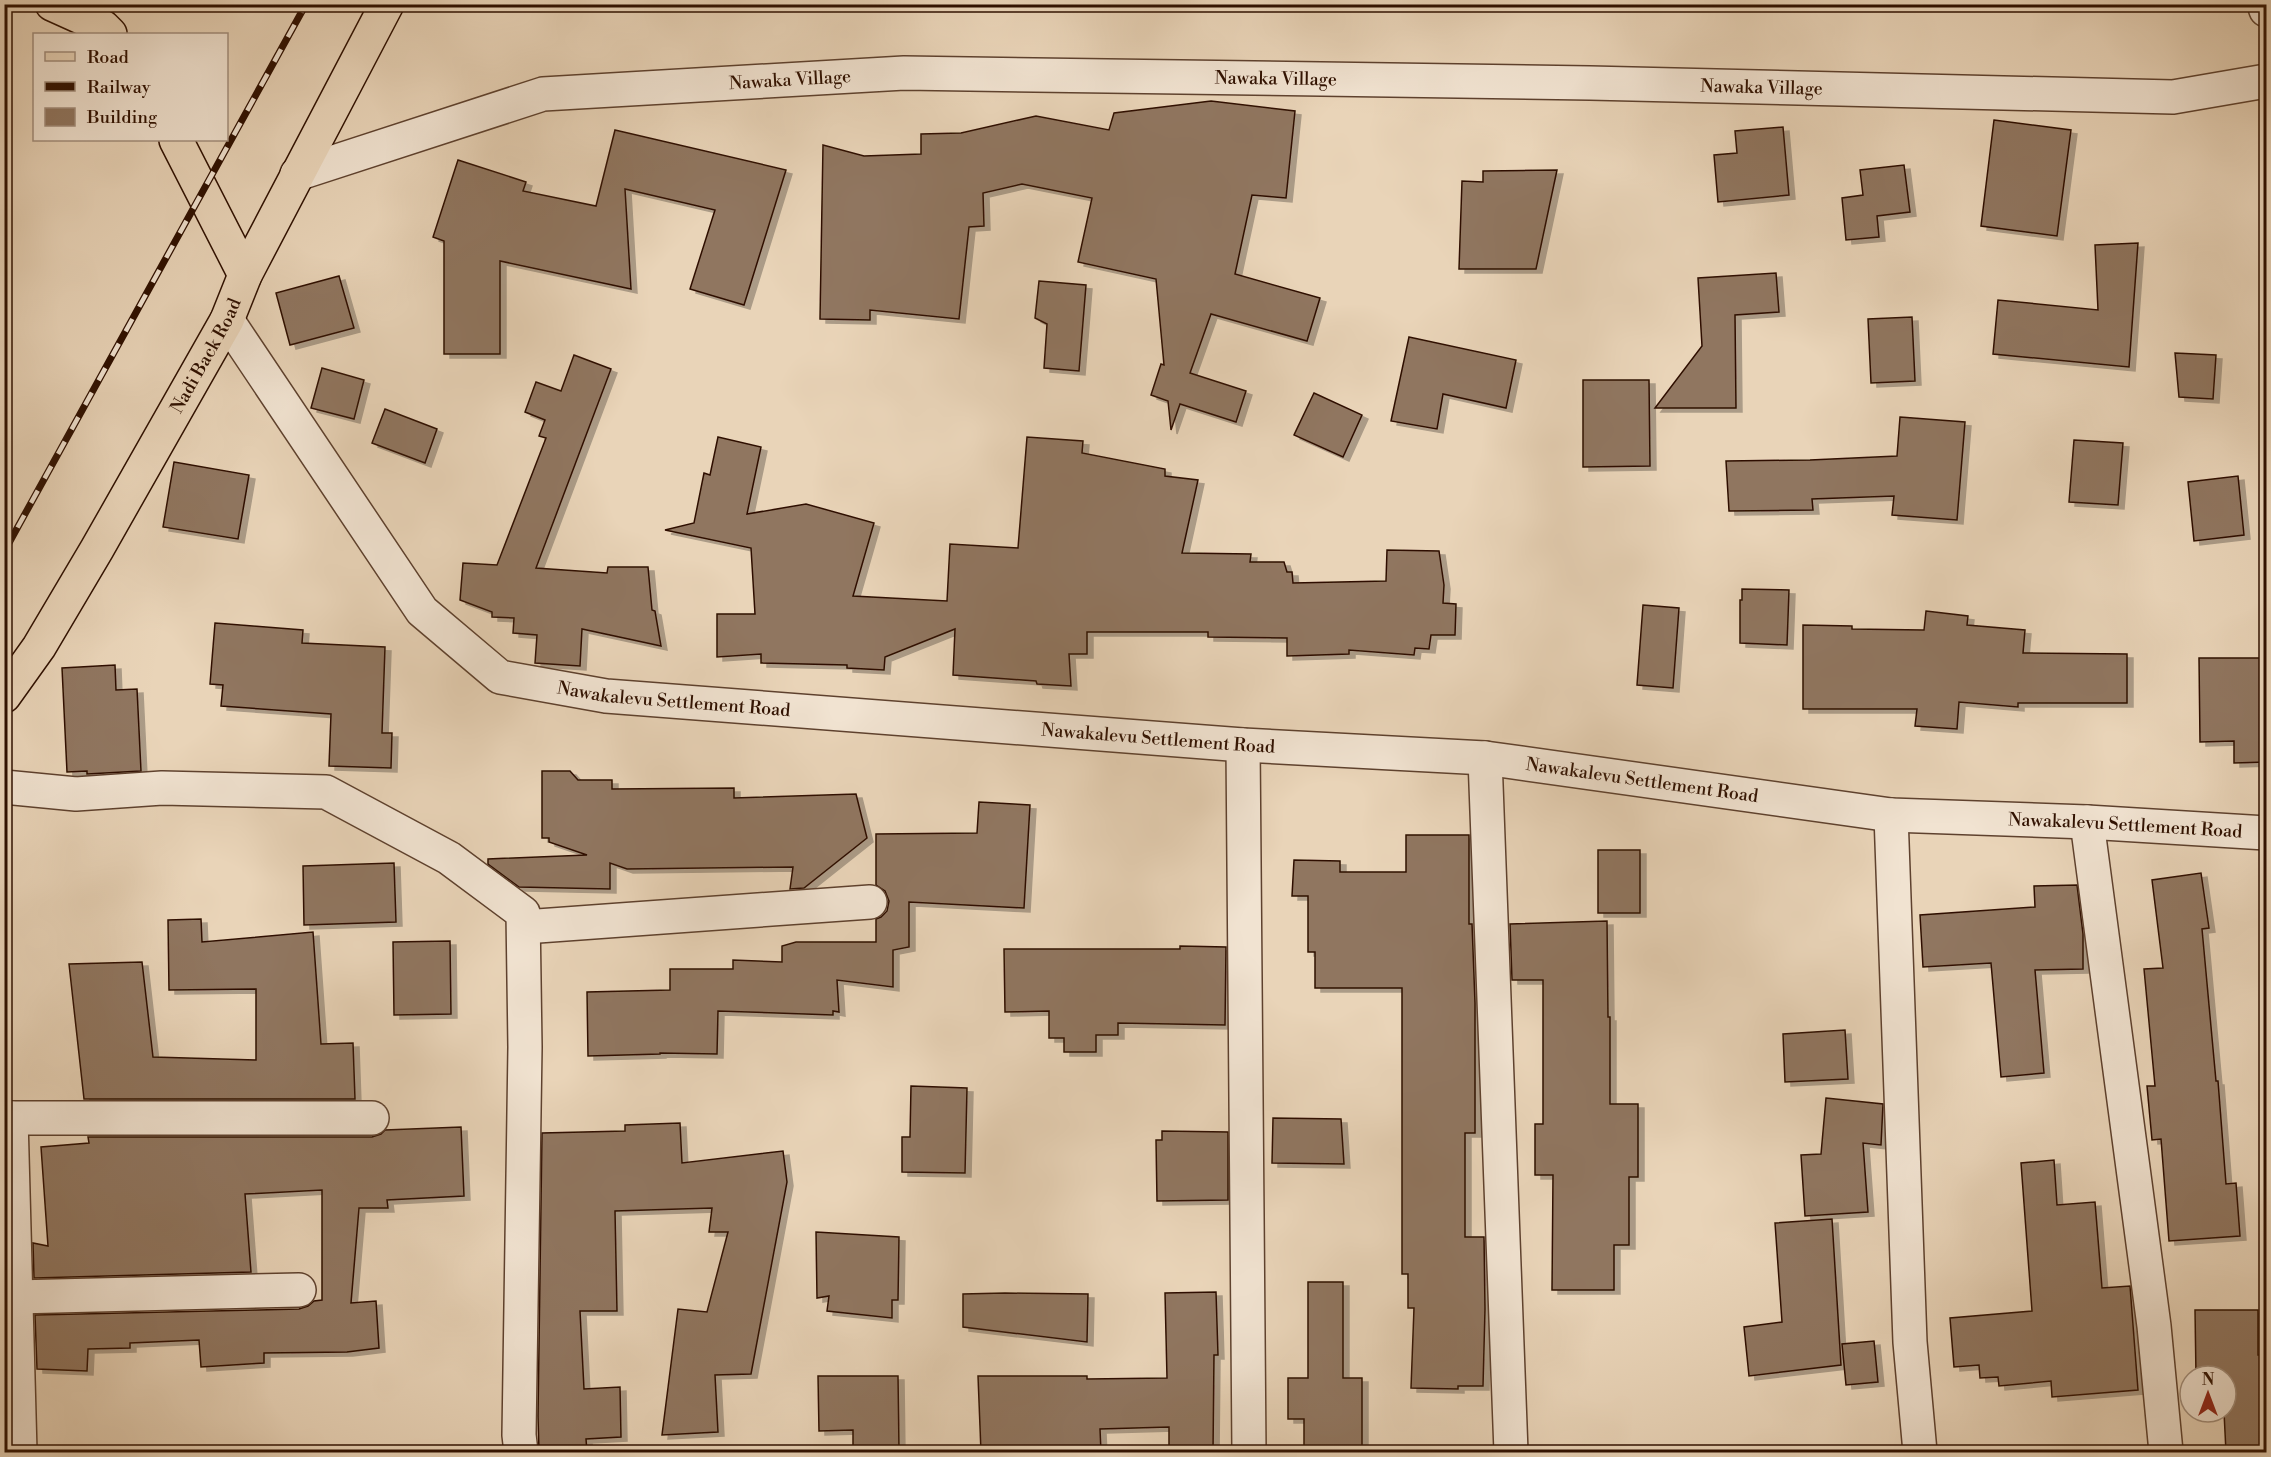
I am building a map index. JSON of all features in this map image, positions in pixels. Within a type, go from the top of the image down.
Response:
[{"type":"main road","points":[[52,4],[103,27],[109,33]]},
{"type":"main road","name":"Nadi Back Road","points":[[4,696],[39,647],[227,320],[245,274],[387,4]]},
{"type":"main road","points":[[177,141],[245,274]]},
{"type":"street","points":[[2264,4],[2266,10]]},
{"type":"street","name":"Nawaka Village","points":[[297,174],[543,94],[904,73],[1602,84],[2173,97],[2266,81]]},
{"type":"street","name":"Nawakalevu Settlement Road","points":[[227,320],[422,612],[500,677],[606,696],[1243,745],[1485,758],[1891,815],[2087,822],[2266,833]]},
{"type":"street","points":[[1243,745],[1249,1452]]},
{"type":"street","points":[[1485,758],[1511,1452]]},
{"type":"street","points":[[4,787],[76,794],[162,788],[326,792],[449,858],[523,913],[525,1047],[519,1435],[521,1452]]},
{"type":"street","points":[[1891,815],[1910,1342],[1920,1452]]},
{"type":"street","points":[[2087,822],[2154,1326],[2166,1452]]},
{"type":"street","points":[[524,927],[870,902]]},
{"type":"street","points":[[20,1452],[8,1118],[372,1118]]},
{"type":"street","points":[[16,1297],[299,1290]]},
{"type":"building","points":[[1211,101],[1295,111],[1286,198],[1252,195],[1235,274],[1320,298],[1307,341],[1211,314],[1190,373],[1246,391],[1236,422],[1180,404],[1171,430],[1168,401],[1151,395],[1161,364],[1164,365],[1156,279],[1078,262],[1092,198],[1022,184],[983,193],[984,226],[969,227],[959,319],[870,310],[870,320],[820,319],[823,145],[864,156],[921,154],[921,134],[961,133],[1036,116],[1109,130],[1114,113]]},
{"type":"building","points":[[1994,120],[2071,130],[2057,236],[1981,226]]},
{"type":"building","points":[[1783,127],[1789,195],[1718,202],[1714,155],[1737,153],[1735,131]]},
{"type":"building","points":[[615,130],[786,170],[744,305],[690,289],[715,210],[625,189],[631,289],[500,261],[500,354],[444,354],[444,241],[433,237],[458,160],[526,182],[523,191],[596,206]]},
{"type":"building","points":[[1904,165],[1910,212],[1877,216],[1879,237],[1846,240],[1842,198],[1863,195],[1860,170]]},
{"type":"building","points":[[1557,170],[1536,269],[1459,269],[1462,181],[1483,182],[1483,171]]},
{"type":"building","points":[[2138,243],[2129,367],[1993,354],[1998,300],[2098,310],[2095,245]]},
{"type":"building","points":[[1776,273],[1779,312],[1735,315],[1736,408],[1655,408],[1702,346],[1698,278]]},
{"type":"building","points":[[339,276],[354,328],[290,345],[276,293]]},
{"type":"building","points":[[1039,281],[1086,285],[1079,371],[1044,368],[1047,324],[1035,318]]},
{"type":"building","points":[[1912,317],[1915,381],[1871,383],[1868,319]]},
{"type":"building","points":[[1409,337],[1516,360],[1506,408],[1443,394],[1437,429],[1391,421]]},
{"type":"building","points":[[2175,353],[2216,355],[2213,399],[2179,397]]},
{"type":"building","points":[[574,355],[611,369],[536,568],[607,573],[608,567],[648,567],[652,610],[655,611],[661,646],[582,629],[580,666],[535,663],[537,635],[513,633],[514,618],[492,617],[492,612],[460,600],[463,563],[497,565],[546,438],[539,436],[545,420],[525,412],[536,382],[561,391]]},
{"type":"building","points":[[322,368],[364,380],[354,419],[311,408]]},
{"type":"building","points":[[1583,380],[1649,380],[1650,466],[1583,467]]},
{"type":"building","points":[[1314,393],[1362,415],[1343,457],[1294,435]]},
{"type":"building","points":[[385,409],[437,429],[425,463],[372,443]]},
{"type":"building","points":[[1900,417],[1965,422],[1957,520],[1892,515],[1894,496],[1812,499],[1813,510],[1729,511],[1726,461],[1897,456]]},
{"type":"building","points":[[718,437],[761,447],[747,514],[806,504],[874,523],[853,596],[947,601],[950,544],[1018,548],[1027,437],[1083,441],[1082,453],[1165,469],[1165,476],[1198,480],[1182,553],[1251,554],[1250,562],[1284,562],[1287,572],[1292,572],[1293,583],[1386,581],[1387,550],[1439,551],[1444,585],[1443,603],[1456,604],[1455,635],[1431,635],[1429,649],[1415,648],[1414,655],[1349,650],[1349,654],[1287,656],[1287,638],[1208,637],[1208,632],[1087,632],[1087,654],[1069,654],[1071,686],[953,675],[955,629],[885,657],[884,670],[847,668],[847,665],[761,663],[761,654],[717,657],[717,614],[755,614],[751,548],[665,530],[694,523],[704,473],[710,475]]},
{"type":"building","points":[[2074,440],[2123,443],[2118,505],[2069,502]]},
{"type":"building","points":[[174,462],[249,475],[238,539],[163,527]]},
{"type":"building","points":[[2238,476],[2244,535],[2194,541],[2188,482]]},
{"type":"building","points":[[1742,589],[1789,590],[1787,645],[1740,643]]},
{"type":"building","points":[[1643,605],[1679,608],[1673,688],[1637,685]]},
{"type":"building","points":[[1926,611],[1968,616],[1967,625],[2025,630],[2023,653],[2127,654],[2127,703],[2018,703],[2018,707],[1959,702],[1957,729],[1915,726],[1917,709],[1803,709],[1803,625],[1852,626],[1852,629],[1924,630]]},
{"type":"building","points":[[215,623],[303,630],[302,643],[385,647],[382,733],[392,733],[391,768],[329,766],[331,714],[221,706],[223,685],[210,684]]},
{"type":"building","points":[[2199,658],[2266,658],[2266,762],[2234,763],[2234,741],[2200,742]]},
{"type":"building","points":[[115,665],[116,690],[137,689],[141,771],[87,774],[87,771],[67,772],[62,668]]},
{"type":"building","points":[[542,771],[570,771],[578,780],[612,780],[612,789],[734,788],[734,798],[856,794],[867,838],[804,888],[790,889],[793,867],[627,869],[610,863],[610,889],[519,887],[488,864],[488,859],[587,855],[549,842],[549,838],[542,838]]},
{"type":"building","points":[[979,802],[1030,805],[1024,908],[909,902],[909,947],[893,950],[893,987],[837,980],[839,1012],[833,1011],[833,1015],[718,1011],[717,1054],[660,1053],[588,1056],[587,992],[670,990],[670,969],[733,969],[733,960],[782,962],[782,946],[796,942],[876,942],[876,919],[887,911],[889,901],[885,891],[876,885],[876,834],[977,833]]},
{"type":"building","points":[[1406,835],[1469,835],[1469,924],[1472,924],[1475,1003],[1475,1133],[1465,1133],[1465,1237],[1484,1237],[1485,1309],[1483,1386],[1458,1386],[1458,1389],[1411,1388],[1414,1308],[1408,1308],[1408,1274],[1402,1274],[1402,988],[1315,988],[1315,952],[1308,952],[1308,896],[1292,896],[1294,860],[1340,861],[1340,872],[1406,872]]},
{"type":"building","points":[[1598,850],[1640,850],[1640,913],[1598,913]]},
{"type":"building","points":[[394,863],[396,922],[304,925],[303,866]]},
{"type":"building","points":[[2201,873],[2209,928],[2202,929],[2226,1184],[2236,1183],[2240,1236],[2169,1241],[2161,1139],[2152,1140],[2147,1086],[2155,1086],[2144,969],[2163,968],[2152,880]]},
{"type":"building","points":[[2077,885],[2083,934],[2083,969],[2035,970],[2044,1073],[2001,1077],[1991,963],[1923,967],[1920,915],[2035,907],[2034,886]]},
{"type":"building","points":[[201,919],[202,942],[313,932],[321,1044],[353,1043],[355,1099],[84,1099],[69,964],[142,962],[153,1057],[256,1060],[256,989],[169,990],[168,920]]},
{"type":"building","points":[[1607,921],[1610,1104],[1638,1104],[1638,1177],[1629,1177],[1629,1245],[1614,1245],[1614,1290],[1552,1290],[1553,1175],[1535,1175],[1535,1124],[1543,1124],[1543,980],[1512,980],[1510,924]]},
{"type":"building","points":[[450,941],[451,1014],[394,1015],[393,942]]},
{"type":"building","points":[[1180,946],[1226,947],[1225,1025],[1118,1023],[1118,1035],[1096,1035],[1096,1052],[1064,1052],[1064,1038],[1049,1038],[1049,1011],[1005,1012],[1004,949],[1180,949]]},
{"type":"building","points":[[1845,1030],[1848,1079],[1785,1082],[1783,1034]]},
{"type":"building","points":[[911,1086],[967,1088],[965,1173],[902,1172],[902,1137],[910,1137]]},
{"type":"building","points":[[1826,1098],[1883,1104],[1881,1145],[1863,1143],[1868,1212],[1805,1216],[1801,1155],[1821,1154]]},
{"type":"building","points":[[1273,1118],[1341,1119],[1344,1164],[1272,1163]]},
{"type":"building","points":[[680,1123],[682,1163],[783,1151],[787,1182],[751,1374],[715,1375],[718,1432],[662,1435],[678,1309],[707,1312],[728,1232],[709,1232],[712,1208],[615,1211],[617,1311],[580,1311],[584,1389],[620,1387],[621,1437],[586,1439],[587,1452],[539,1452],[542,1133],[625,1131],[625,1125]]},
{"type":"building","points":[[461,1127],[464,1196],[387,1200],[388,1208],[359,1208],[351,1303],[376,1301],[379,1348],[347,1352],[264,1353],[264,1363],[201,1367],[199,1340],[130,1343],[130,1348],[88,1349],[87,1371],[37,1369],[35,1315],[299,1309],[314,1301],[322,1300],[322,1190],[245,1194],[251,1272],[34,1278],[33,1243],[48,1246],[41,1147],[89,1143],[88,1137],[372,1137],[385,1130]]},
{"type":"building","points":[[1162,1131],[1228,1132],[1228,1200],[1157,1201],[1156,1140],[1162,1140]]},
{"type":"building","points":[[2054,1160],[2057,1205],[2095,1202],[2102,1288],[2130,1286],[2138,1390],[2052,1397],[2051,1381],[1999,1386],[1998,1377],[1980,1378],[1979,1365],[1954,1367],[1950,1318],[2032,1311],[2021,1163]]},
{"type":"building","points":[[1832,1219],[1841,1365],[1749,1376],[1744,1327],[1782,1322],[1775,1223]]},
{"type":"building","points":[[816,1232],[899,1237],[898,1300],[892,1300],[892,1318],[827,1311],[829,1296],[817,1298]]},
{"type":"building","points":[[1308,1282],[1343,1282],[1343,1378],[1362,1378],[1362,1452],[1304,1452],[1304,1419],[1288,1419],[1288,1378],[1308,1378]]},
{"type":"building","points":[[1216,1292],[1218,1355],[1214,1355],[1213,1452],[1169,1452],[1169,1427],[1100,1429],[1101,1452],[981,1452],[978,1376],[1087,1376],[1087,1379],[1167,1378],[1165,1293]]},
{"type":"building","points":[[963,1294],[1088,1294],[1087,1342],[963,1327]]},
{"type":"building","points":[[2195,1310],[2258,1310],[2258,1355],[2266,1355],[2266,1452],[2226,1452],[2225,1424],[2238,1424],[2238,1364],[2196,1364]]},
{"type":"building","points":[[1874,1341],[1878,1382],[1846,1385],[1842,1344]]},
{"type":"building","points":[[818,1376],[898,1376],[899,1449],[853,1449],[853,1430],[819,1431]]},
{"type":"railway","points":[[4,552],[306,4]]}]
